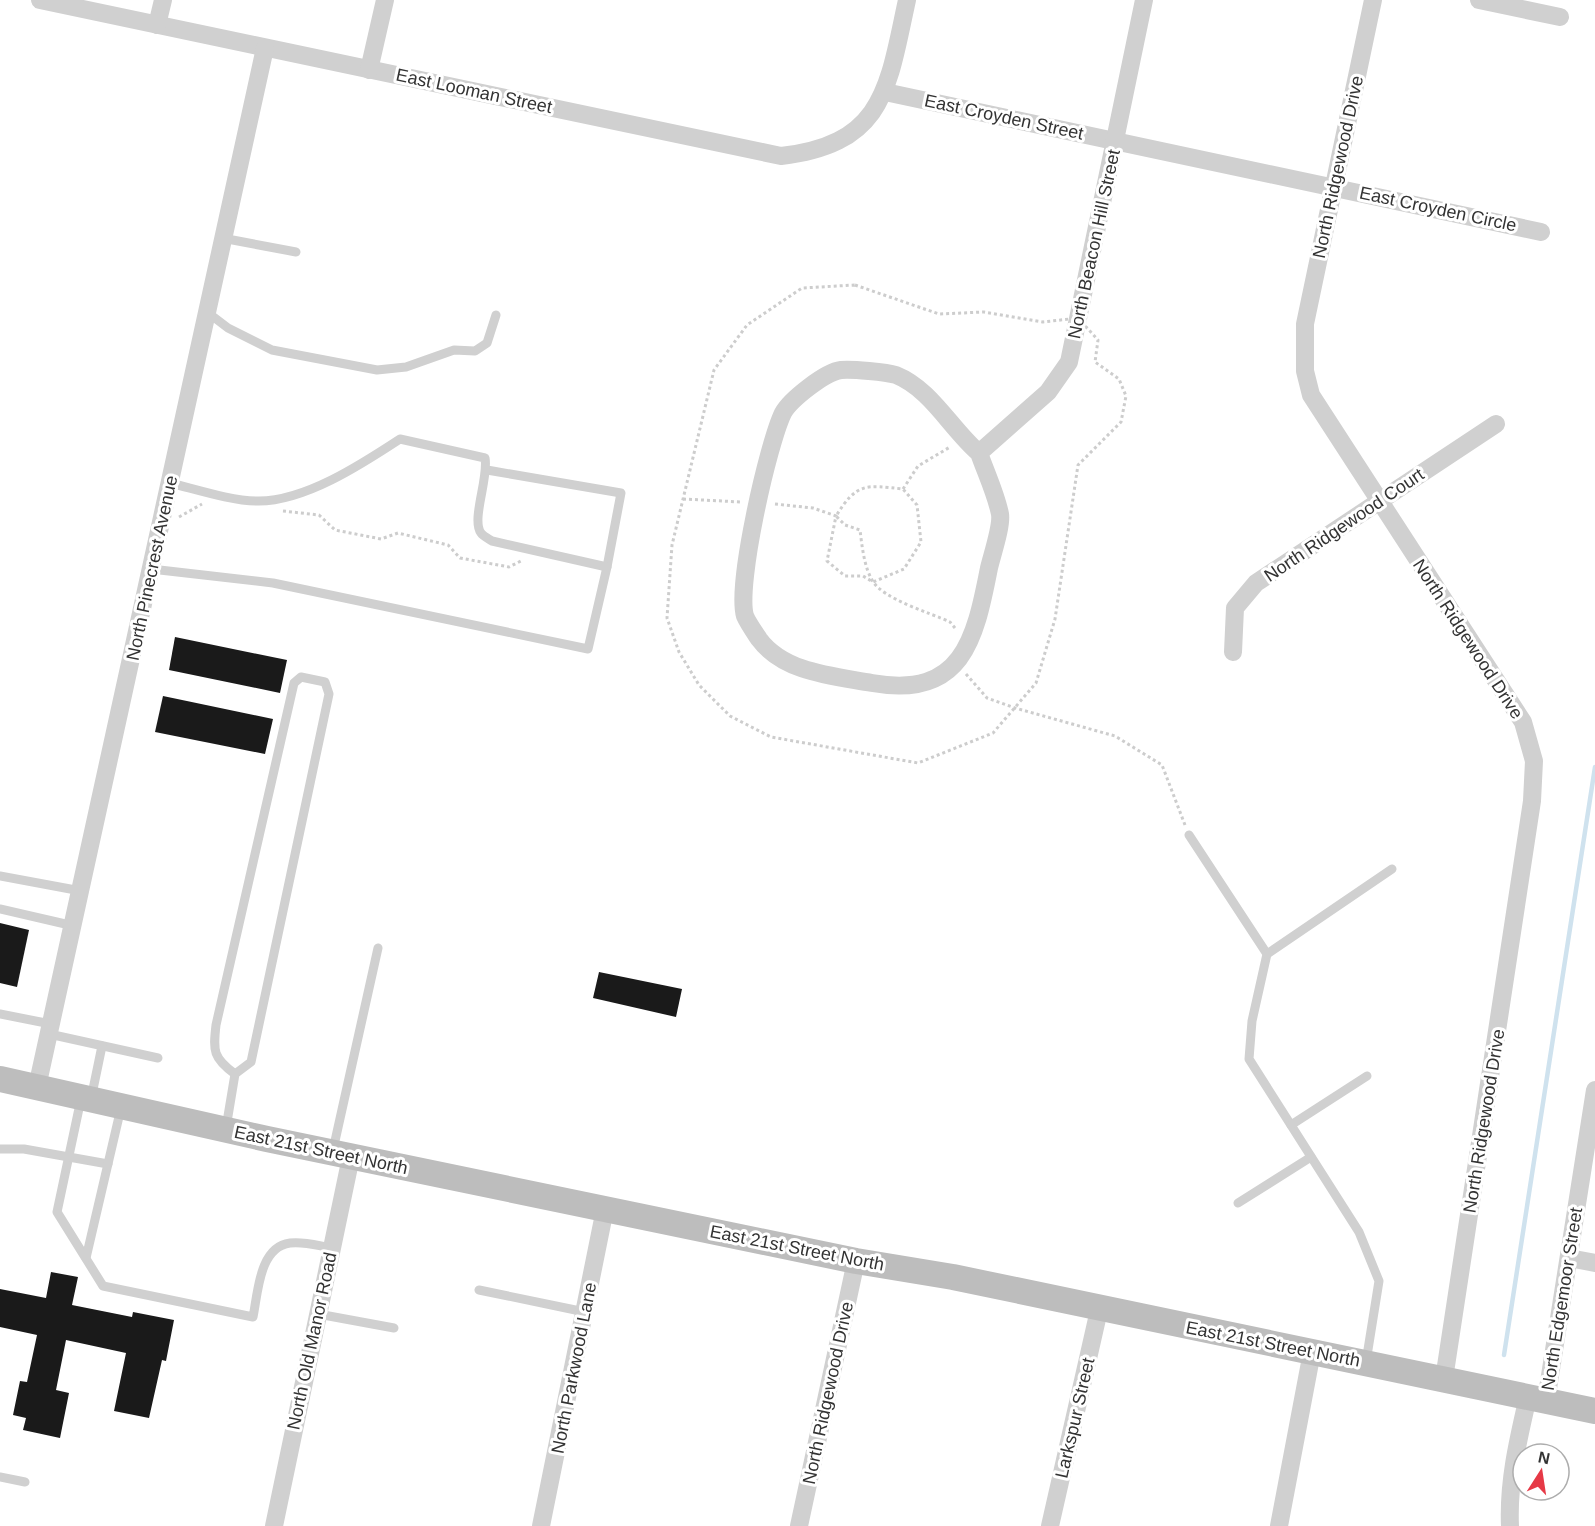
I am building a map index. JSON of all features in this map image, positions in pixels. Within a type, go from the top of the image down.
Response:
[{"type":"main road","name":"East 21st Street North","points":[[0,1079],[342,1155],[856,1261],[953,1277],[1099,1310],[1366,1362],[1595,1412]]},
{"type":"street","name":"East Looman Street","points":[[40,0],[781,156],[813,152],[843,138],[873,114],[885,92]]},
{"type":"street","points":[[157,25],[162,0]]},
{"type":"street","points":[[369,70],[385,0]]},
{"type":"street","points":[[885,92],[889,85],[908,0]]},
{"type":"street","name":"North Beacon Hill Street","points":[[979,453],[1048,392],[1070,362],[1144,0]]},
{"type":"street","name":"North Ridgewood Drive","points":[[1373,0],[1305,324],[1305,371],[1311,395],[1523,722],[1534,761],[1533,801],[1444,1379]]},
{"type":"street","points":[[1479,0],[1560,17]]},
{"type":"street","name":"North Pinecrest Avenue","points":[[37,1087],[265,48]]},
{"type":"street","name":"East Croyden Street","points":[[885,92],[1334,186]]},
{"type":"street","name":"East Croyden Circle","points":[[1334,186],[1541,232]]},
{"type":"street","points":[[839,370],[895,375],[925,394],[961,438],[979,453],[1000,516],[980,612],[972,637],[959,662],[932,682],[898,688],[818,673],[783,661],[760,641],[745,615],[745,583],[756,502],[783,412],[810,386],[839,370]]},
{"type":"street","name":"North Ridgewood Court","points":[[1233,652],[1235,609],[1256,583],[1496,424]]},
{"type":"street","name":"North Edgemoor Street","points":[[1510,1526],[1509,1500],[1514,1460],[1537,1399],[1569,1258],[1595,1090]]},
{"type":"street","name":"North Old Manor Road","points":[[274,1526],[332,1248],[342,1155]]},
{"type":"street","name":"North Parkwood Lane","points":[[541,1526],[605,1209]]},
{"type":"street","points":[[1569,1258],[1595,1263]]},
{"type":"street","name":"North Ridgewood Drive","points":[[799,1526],[856,1261]]},
{"type":"street","name":"Larkspur Street","points":[[1050,1526],[1099,1310]]},
{"type":"street","points":[[1278,1526],[1312,1352]]},
{"type":"lane","points":[[222,238],[296,252]]},
{"type":"lane","points":[[207,312],[228,328],[272,350],[377,370],[406,367],[454,350],[475,351],[488,343],[496,315]]},
{"type":"lane","points":[[170,483],[257,501],[288,496],[325,483],[400,439],[485,458],[487,470],[477,523],[480,532],[492,541],[607,567]]},
{"type":"lane","points":[[151,569],[273,583],[588,649],[621,493],[487,470]]},
{"type":"lane","points":[[226,1130],[235,1074],[251,1062],[329,694],[325,682],[302,677],[294,683],[216,1025],[213,1044],[218,1061],[235,1074]]},
{"type":"lane","points":[[1189,835],[1267,954]]},
{"type":"lane","points":[[1366,1362],[1379,1281],[1359,1232],[1249,1059],[1251,1021],[1267,954],[1392,869]]},
{"type":"lane","points":[[0,876],[81,891]]},
{"type":"lane","points":[[0,909],[74,926]]},
{"type":"lane","points":[[342,1155],[378,948]]},
{"type":"lane","points":[[0,1014],[102,1046],[158,1058]]},
{"type":"lane","points":[[102,1046],[69,1156],[57,1212],[103,1286],[253,1317],[265,1264],[272,1252],[290,1243],[332,1248]]},
{"type":"lane","points":[[1291,1125],[1367,1076]]},
{"type":"lane","points":[[86,1258],[121,1106]]},
{"type":"lane","points":[[0,1149],[24,1149],[108,1164]]},
{"type":"lane","points":[[1238,1203],[1311,1157]]},
{"type":"lane","points":[[479,1290],[585,1312]]},
{"type":"lane","points":[[318,1314],[394,1328]]},
{"type":"lane","points":[[0,1477],[25,1482]]},
{"type":"path","points":[[903,489],[918,466],[961,438]]},
{"type":"path","points":[[873,582],[904,569],[921,542],[917,505],[903,489],[870,485],[849,495],[836,516],[827,561],[845,576],[863,576],[896,599],[950,622],[957,630],[952,638]]},
{"type":"path","points":[[683,499],[756,502],[813,508],[836,516],[846,525],[860,530],[864,555],[873,582]]},
{"type":"path","points":[[177,518],[202,504],[214,505]]},
{"type":"path","points":[[272,510],[319,515],[335,530],[381,539],[398,533],[448,545],[460,558],[509,567],[522,560]]},
{"type":"path","points":[[959,662],[969,680],[987,698],[1115,736],[1162,765],[1189,835]]},
{"type":"building","points":[[175,637],[287,660],[280,693],[169,670]]},
{"type":"building","points":[[163,696],[273,719],[265,754],[155,732]]},
{"type":"building","points":[[0,923],[29,930],[17,987],[0,983]]},
{"type":"building","points":[[599,972],[682,989],[676,1017],[593,998]]},
{"type":"building","points":[[51,1272],[78,1277],[72,1305],[132,1317],[133,1312],[174,1320],[166,1361],[162,1360],[149,1418],[114,1411],[126,1353],[66,1340],[56,1390],[69,1393],[60,1438],[23,1430],[26,1418],[13,1415],[20,1381],[27,1382],[37,1335],[0,1327],[0,1289],[46,1298]]},
{"type":"waterway","points":[[1504,1355],[1595,767]]}]
